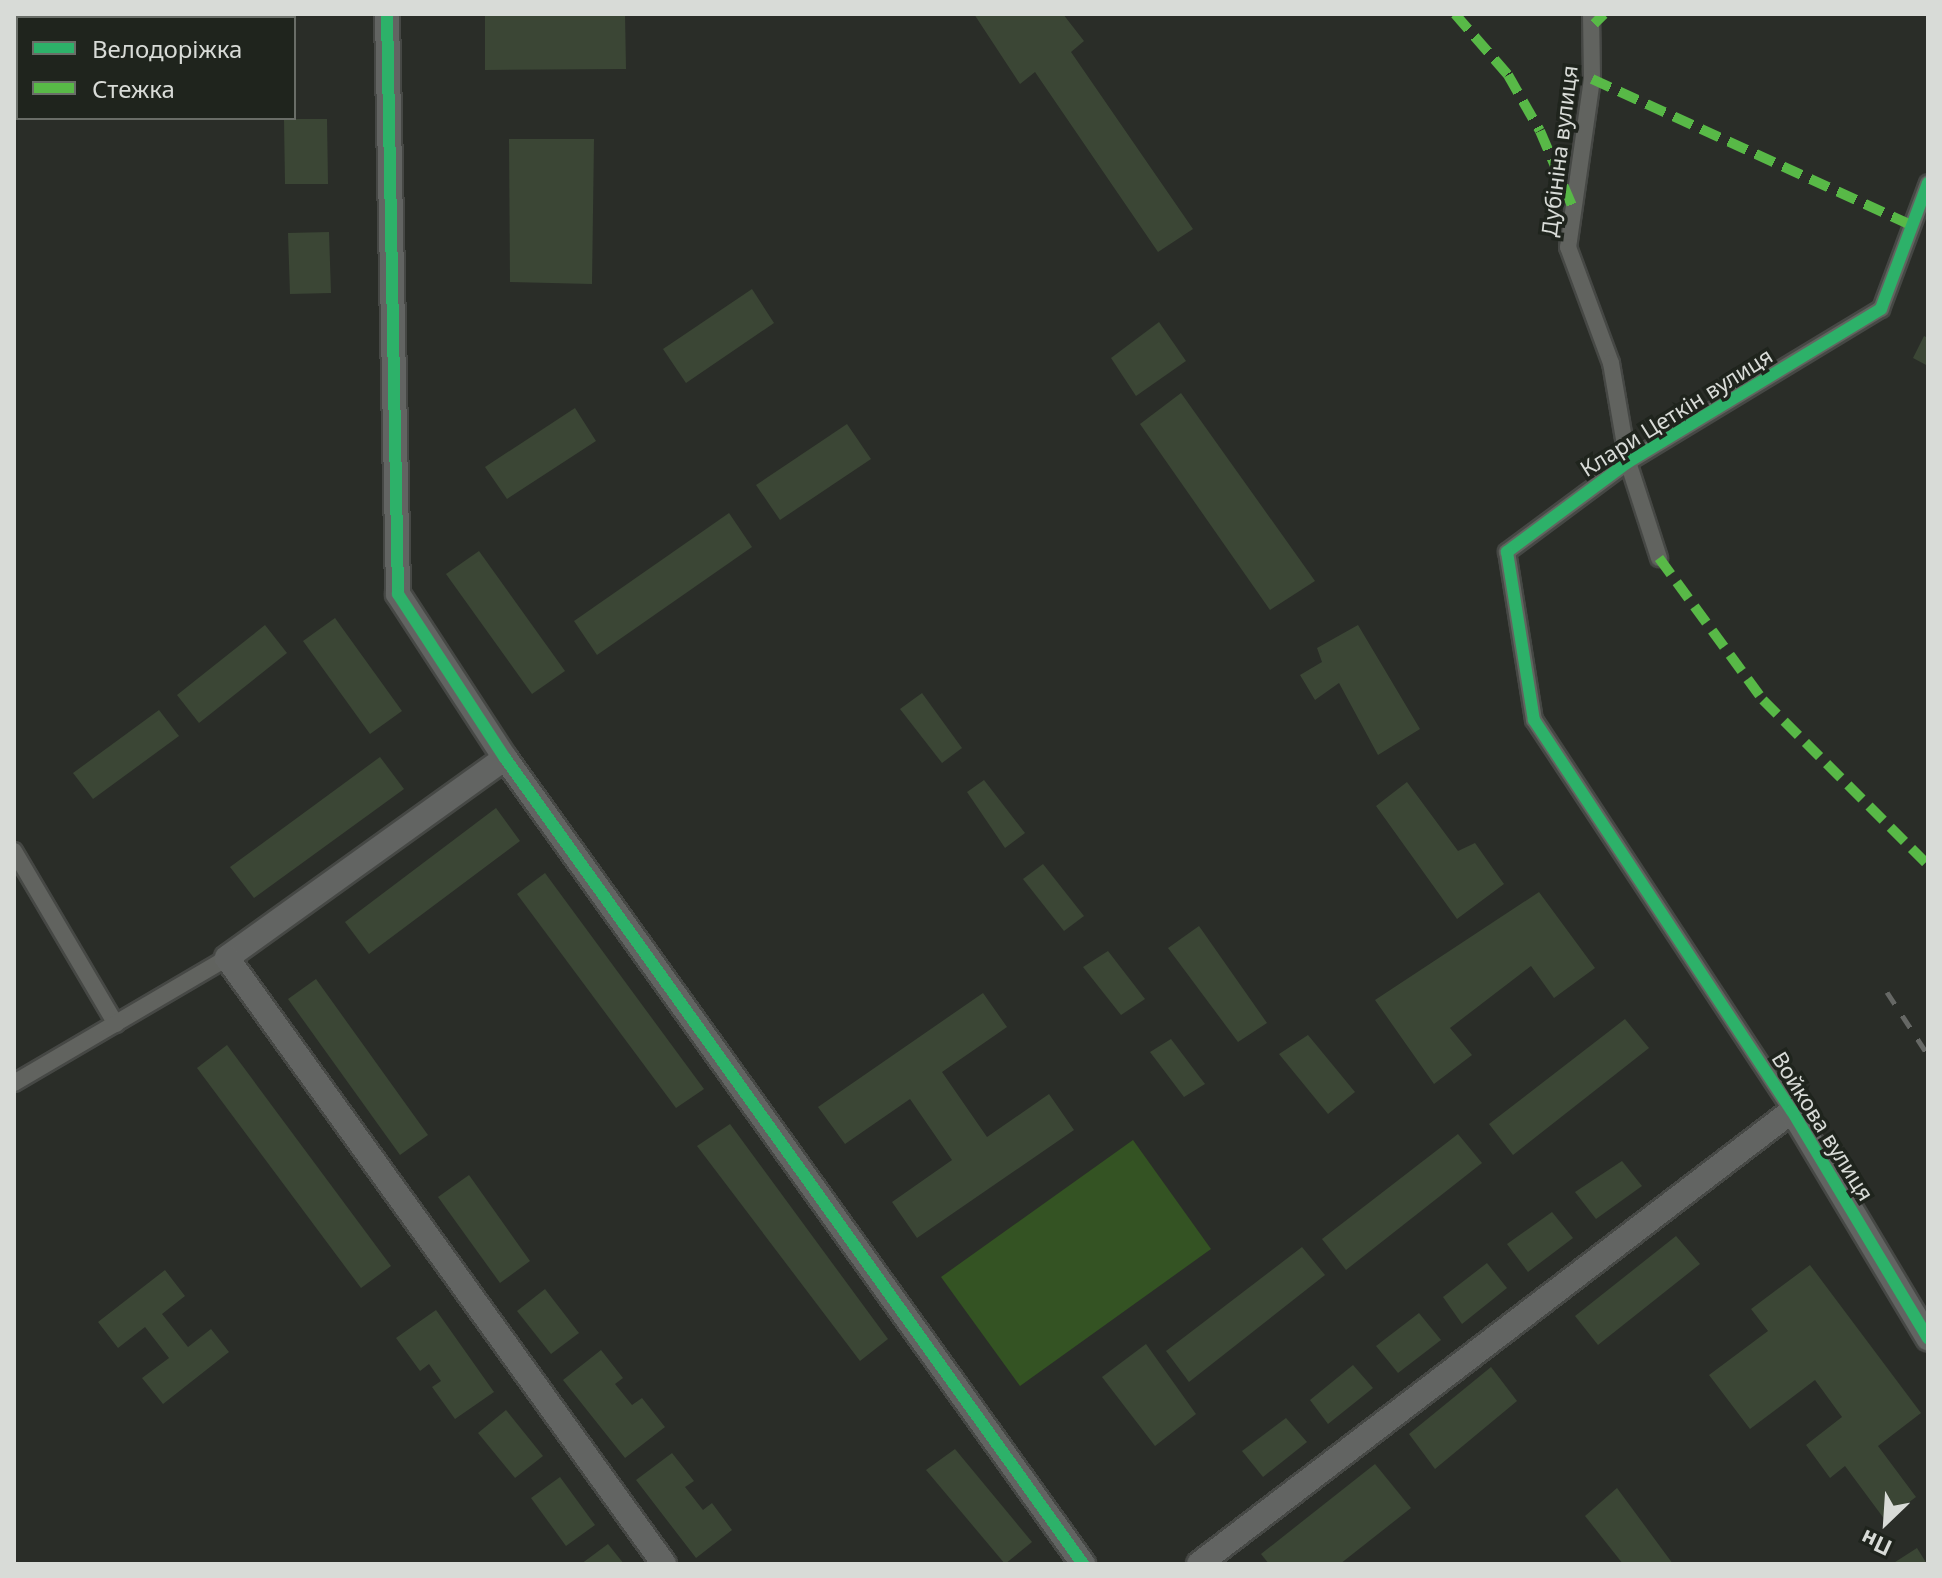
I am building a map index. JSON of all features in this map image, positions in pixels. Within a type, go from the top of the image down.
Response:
[{"type":"street","points":[[387,14],[398,594],[505,758],[1083,1564]]},
{"type":"street","name":"Дубініна вулиця","points":[[1593,19],[1568,247],[1611,363],[1628,462],[1659,558]]},
{"type":"street","name":"Клари Цеткін вулиця","points":[[1680,939],[1534,720],[1507,552],[1628,462],[1881,309],[1928,183]]},
{"type":"street","points":[[14,1083],[227,958],[505,758]]},
{"type":"street","points":[[14,851],[116,1024]]},
{"type":"street","name":"Войкова вулиця","points":[[1680,939],[1792,1111],[1928,1338]]},
{"type":"street","points":[[227,958],[664,1564]]},
{"type":"street","points":[[1199,1564],[1792,1111]]},
{"type":"green space","points":[[1133,1140],[1211,1249],[1020,1386],[941,1277]]},
{"type":"building","points":[[485,14],[625,14],[626,69],[485,70]]},
{"type":"building","points":[[974,14],[1063,14],[1084,41],[1071,52],[1193,229],[1158,252],[1035,72],[1020,84]]},
{"type":"building","points":[[327,119],[328,184],[285,184],[284,120]]},
{"type":"building","points":[[509,139],[594,139],[592,284],[510,282]]},
{"type":"building","points":[[329,232],[331,293],[290,294],[288,233]]},
{"type":"building","points":[[752,289],[774,323],[686,383],[663,349]]},
{"type":"building","points":[[1159,322],[1186,361],[1136,396],[1111,358]]},
{"type":"building","points":[[1924,336],[1928,338],[1928,366],[1913,358]]},
{"type":"building","points":[[1181,393],[1315,581],[1270,610],[1140,424]]},
{"type":"building","points":[[575,408],[596,441],[507,499],[485,467]]},
{"type":"building","points":[[847,424],[871,459],[780,520],[756,485]]},
{"type":"building","points":[[729,513],[752,547],[597,655],[574,621]]},
{"type":"building","points":[[479,551],[565,671],[532,694],[446,574]]},
{"type":"building","points":[[335,618],[402,711],[370,734],[303,641]]},
{"type":"building","points":[[265,625],[287,653],[199,723],[177,695]]},
{"type":"building","points":[[1358,625],[1420,729],[1378,755],[1339,683],[1315,700],[1300,675],[1322,662],[1317,648]]},
{"type":"building","points":[[922,693],[962,748],[942,763],[900,709]]},
{"type":"building","points":[[159,710],[179,736],[93,799],[73,773]]},
{"type":"building","points":[[380,757],[404,789],[254,898],[230,867]]},
{"type":"building","points":[[984,780],[1025,833],[1005,848],[967,792]]},
{"type":"building","points":[[1407,782],[1458,851],[1475,843],[1504,884],[1457,919],[1376,806]]},
{"type":"building","points":[[496,808],[520,841],[369,954],[345,922]]},
{"type":"building","points":[[1043,864],[1084,916],[1064,931],[1023,879]]},
{"type":"building","points":[[545,873],[704,1089],[676,1108],[517,894]]},
{"type":"building","points":[[1539,892],[1595,968],[1554,998],[1531,966],[1450,1028],[1472,1055],[1434,1084],[1375,1000]]},
{"type":"building","points":[[1199,926],[1267,1023],[1238,1042],[1168,948]]},
{"type":"building","points":[[1108,951],[1145,999],[1121,1015],[1083,967]]},
{"type":"building","points":[[316,979],[428,1135],[400,1155],[288,999]]},
{"type":"building","points":[[983,993],[1007,1027],[942,1072],[987,1137],[1049,1094],[1074,1130],[917,1238],[892,1202],[952,1160],[910,1099],[845,1144],[818,1107]]},
{"type":"building","points":[[1625,1019],[1649,1048],[1513,1155],[1489,1124]]},
{"type":"building","points":[[1308,1035],[1355,1092],[1328,1114],[1279,1054]]},
{"type":"building","points":[[1171,1039],[1205,1084],[1184,1097],[1150,1052]]},
{"type":"building","points":[[227,1045],[391,1266],[361,1288],[197,1068]]},
{"type":"building","points":[[730,1124],[888,1339],[860,1361],[697,1146]]},
{"type":"building","points":[[1458,1134],[1482,1163],[1346,1270],[1322,1239]]},
{"type":"building","points":[[1622,1161],[1642,1186],[1596,1219],[1575,1192]]},
{"type":"building","points":[[469,1175],[530,1261],[500,1283],[438,1197]]},
{"type":"building","points":[[1552,1212],[1573,1238],[1528,1272],[1507,1244]]},
{"type":"building","points":[[1676,1236],[1700,1264],[1598,1345],[1575,1316]]},
{"type":"building","points":[[1302,1247],[1325,1275],[1189,1382],[1166,1351]]},
{"type":"building","points":[[1487,1263],[1507,1288],[1462,1324],[1443,1297]]},
{"type":"building","points":[[1810,1265],[1921,1413],[1878,1446],[1916,1497],[1885,1520],[1845,1466],[1830,1478],[1806,1445],[1842,1417],[1815,1380],[1750,1429],[1709,1375],[1768,1331],[1751,1309]]},
{"type":"building","points":[[165,1270],[185,1296],[162,1314],[188,1347],[211,1329],[229,1352],[163,1404],[142,1378],[169,1358],[145,1327],[118,1348],[98,1322]]},
{"type":"building","points":[[545,1289],[579,1333],[551,1354],[517,1311]]},
{"type":"building","points":[[436,1310],[494,1392],[455,1419],[432,1387],[441,1381],[429,1364],[420,1371],[396,1338]]},
{"type":"building","points":[[1419,1313],[1441,1340],[1398,1373],[1376,1346]]},
{"type":"building","points":[[1146,1344],[1196,1414],[1155,1446],[1102,1377]]},
{"type":"building","points":[[601,1350],[623,1378],[615,1384],[632,1405],[642,1398],[665,1427],[625,1458],[563,1380]]},
{"type":"building","points":[[1353,1365],[1373,1388],[1328,1424],[1310,1400]]},
{"type":"building","points":[[1491,1367],[1517,1401],[1435,1469],[1409,1434]]},
{"type":"building","points":[[506,1410],[543,1456],[515,1478],[478,1433]]},
{"type":"building","points":[[1286,1418],[1307,1442],[1263,1477],[1242,1451]]},
{"type":"building","points":[[955,1449],[1032,1542],[1005,1564],[926,1470]]},
{"type":"building","points":[[672,1453],[694,1481],[685,1487],[703,1510],[712,1503],[732,1530],[696,1558],[636,1480]]},
{"type":"building","points":[[1375,1464],[1411,1508],[1340,1564],[1269,1564],[1261,1554]]},
{"type":"building","points":[[560,1477],[595,1525],[566,1546],[531,1498]]},
{"type":"building","points":[[1617,1488],[1673,1564],[1623,1564],[1585,1516]]},
{"type":"building","points":[[608,1544],[624,1564],[581,1564]]},
{"type":"building","points":[[1917,1548],[1927,1564],[1892,1564]]},
{"type":"railway","points":[[1887,992],[1928,1055]]},
{"type":"marked path","points":[[1455,14],[1508,75],[1540,131],[1573,208]]},
{"type":"marked path","points":[[1594,24],[1604,14]]},
{"type":"marked path","points":[[1592,79],[1911,225]]},
{"type":"marked path","points":[[1659,558],[1763,700],[1928,865]]},
{"type":"cycle path","points":[[387,14],[398,594],[505,758],[1083,1564]]},
{"type":"cycle path","points":[[1928,183],[1881,309],[1628,462],[1507,552],[1534,720],[1792,1111],[1928,1338]]}]
